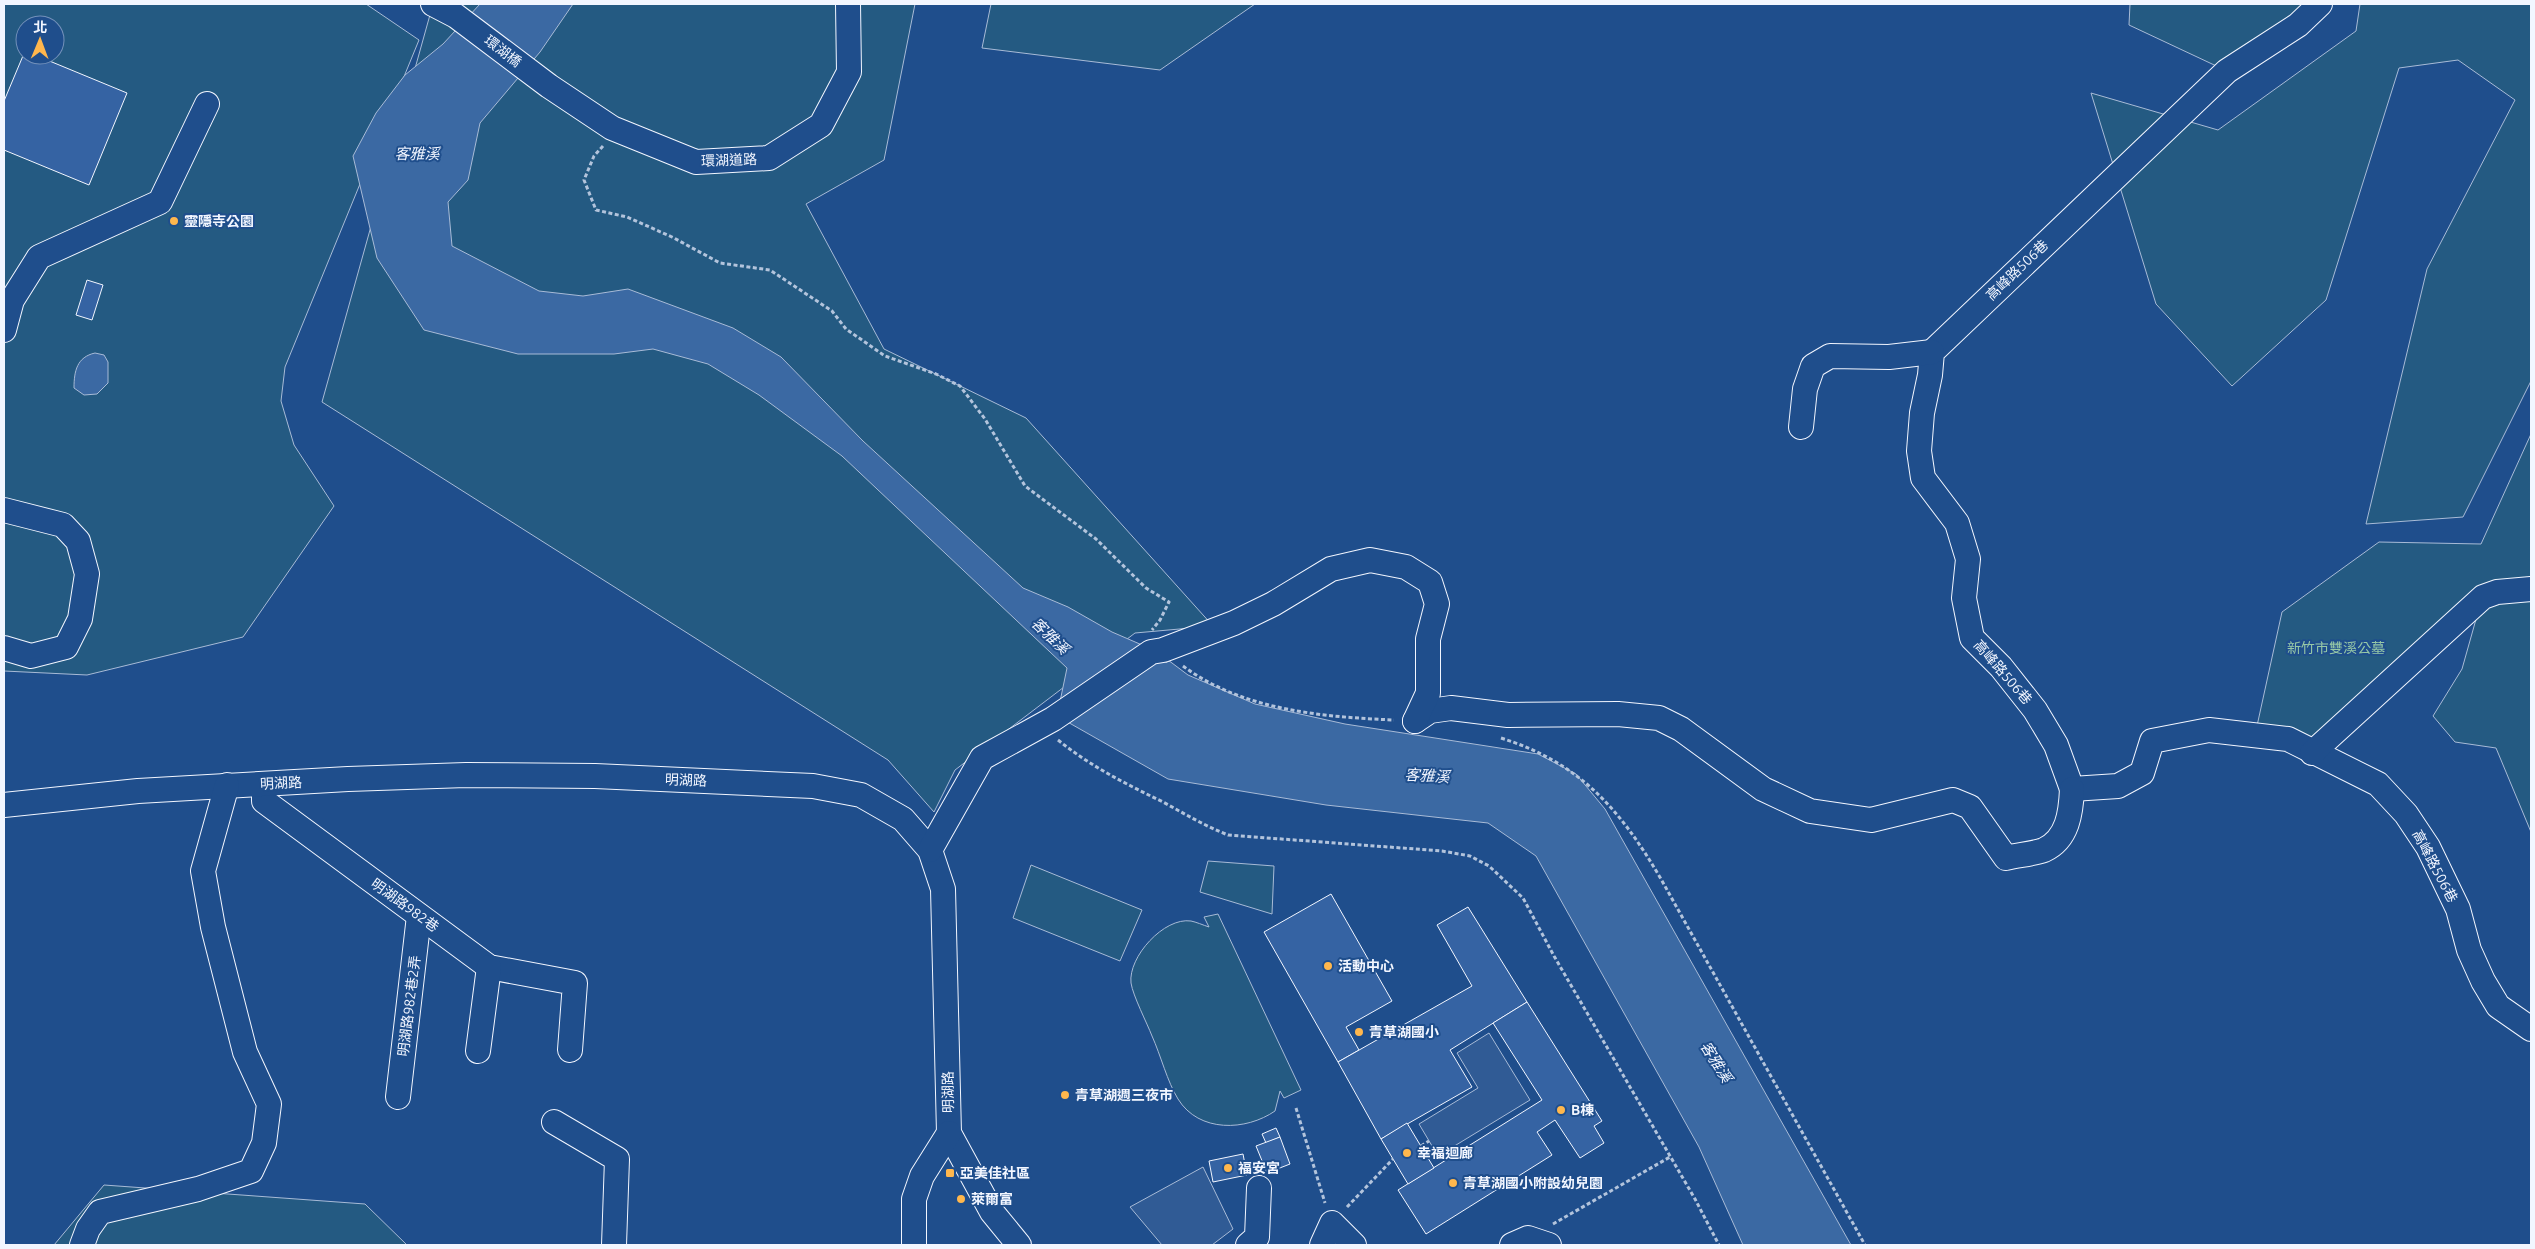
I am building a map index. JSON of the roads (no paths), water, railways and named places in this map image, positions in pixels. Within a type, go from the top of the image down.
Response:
[{"type":"street","name":"環湖橋","points":[[433,4],[456,16],[549,86]]},
{"type":"street","name":"環湖道路","points":[[549,86],[612,128],[696,162],[769,158],[821,126],[849,72],[848,4]]},
{"type":"street","name":"高峰路506巷","points":[[2320,4],[2298,25],[2227,71],[1932,352],[1922,413],[1919,451],[1924,478],[1957,523],[1968,559],[1964,598],[1972,638],[2001,667],[2035,710],[2056,745],[2072,790],[2118,786],[2142,772],[2152,741],[2209,730],[2288,739],[2378,784],[2406,814],[2428,847],[2458,909],[2469,950],[2483,981],[2498,1006],[2531,1029]]},
{"type":"street","points":[[4,330],[12,300],[39,257],[160,202],[207,104]]},
{"type":"street","points":[[1801,427],[1805,389],[1814,366],[1830,356],[1889,357],[1932,352]]},
{"type":"street","points":[[4,510],[63,525],[78,541],[86,574],[80,619],[66,647],[31,656],[4,648]]},
{"type":"street","points":[[930,850],[982,758],[1049,721],[1157,651],[1234,624],[1273,604],[1330,569],[1370,560],[1406,566],[1430,582],[1437,604],[1428,639],[1428,693],[1415,722],[1430,712],[1451,708],[1508,715],[1618,714],[1659,718],[1681,729],[1763,788],[1810,811],[1871,820],[1953,800],[1970,806],[2006,858],[2044,850],[2057,838],[2069,823],[2072,790]]},
{"type":"street","points":[[2312,752],[2483,597],[2498,592],[2531,589]]},
{"type":"street","name":"明湖路","points":[[4,805],[138,791],[227,785],[264,785],[348,779],[476,776],[595,776],[813,786],[861,795],[903,819],[930,850],[943,889],[949,1132],[992,1212],[1019,1245]]},
{"type":"street","points":[[82,1245],[88,1229],[100,1212],[198,1189],[251,1171],[264,1143],[269,1104],[245,1052],[213,927],[203,870],[227,785]]},
{"type":"street","name":"明湖路982巷","points":[[264,785],[264,801],[489,967],[575,982],[570,1050]]},
{"type":"street","name":"明湖路982巷2弄","points":[[398,1096],[419,916]]},
{"type":"street","points":[[478,1051],[489,967]]},
{"type":"street","points":[[554,1122],[617,1159],[614,1245]]},
{"type":"street","points":[[914,1245],[914,1199],[922,1176],[949,1132]]},
{"type":"street","points":[[1248,1245],[1257,1237],[1259,1188]]},
{"type":"street","points":[[1322,1245],[1332,1223],[1354,1245]]},
{"type":"street","points":[[1512,1245],[1528,1238],[1545,1244]]},
{"type":"water","name":"客雅溪","points":[[480,4],[573,4],[540,52],[480,123],[468,180],[448,202],[452,246],[539,291],[583,296],[628,289],[733,328],[781,357],[863,441],[1023,588],[1068,607],[1112,632],[1156,651],[1188,675],[1255,704],[1345,724],[1538,754],[1576,774],[1605,809],[1851,1245],[1743,1245],[1699,1147],[1536,856],[1488,823],[1326,805],[1168,779],[1057,716],[1067,668],[842,456],[759,395],[708,364],[653,349],[614,354],[518,354],[424,330],[377,258],[353,156],[376,113],[405,75],[443,44]]},
{"type":"water","points":[[95,353],[104,355],[108,362],[108,383],[97,394],[84,395],[74,388],[76,371],[80,361]]},
{"type":"place","name":"靈隱寺公園","points":[[174,221]]},
{"type":"place","name":"活動中心","points":[[1328,966]]},
{"type":"place","name":"青草湖國小","points":[[1359,1032]]},
{"type":"place","name":"青草湖週三夜市","points":[[1065,1095]]},
{"type":"place","name":"B棟","points":[[1561,1110]]},
{"type":"place","name":"幸福迴廊","points":[[1407,1153]]},
{"type":"place","name":"福安宮","points":[[1228,1168]]},
{"type":"place","name":"亞美佳社區","points":[[950,1173]]},
{"type":"place","name":"青草湖國小附設幼兒園","points":[[1453,1183]]},
{"type":"place","name":"萊爾富","points":[[961,1199]]},
{"type":"park label","name":"新竹市雙溪公墓","points":[[2336,648]]}]
